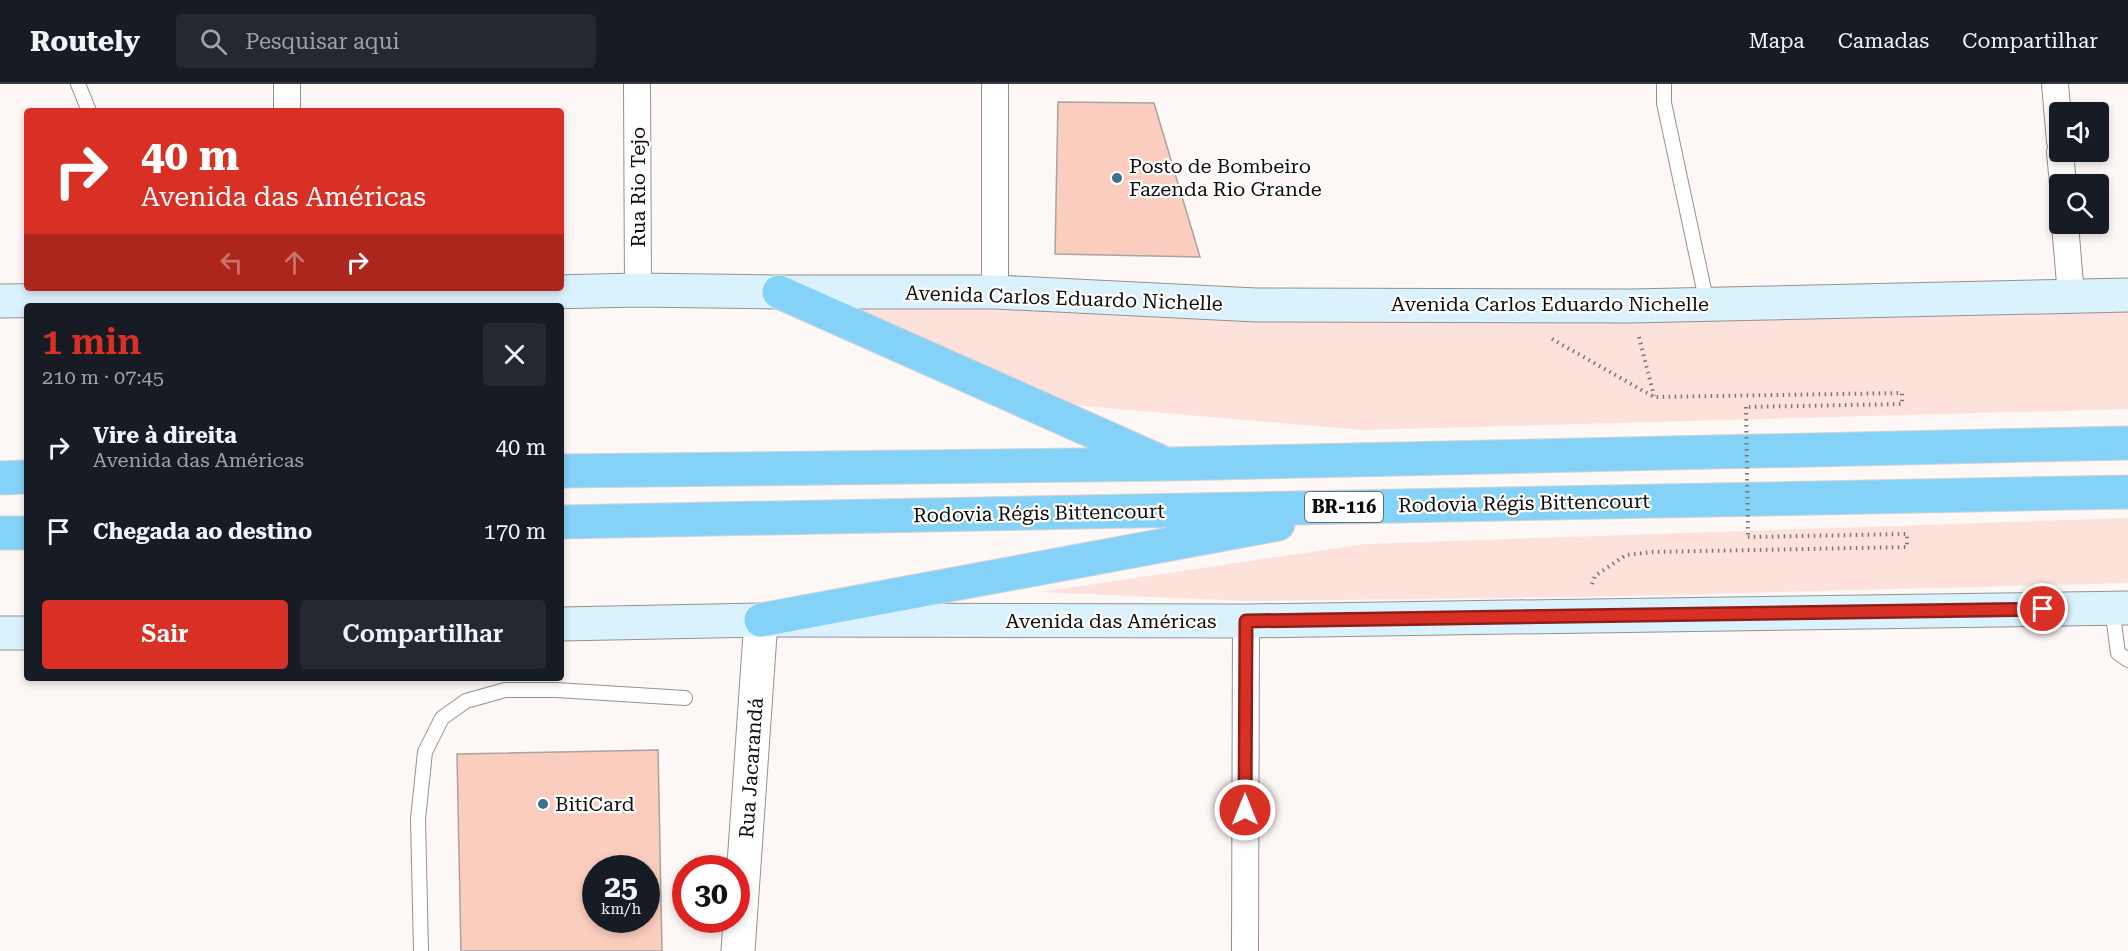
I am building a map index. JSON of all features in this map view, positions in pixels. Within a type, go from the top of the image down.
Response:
[{"type":"highway","points":[[779,292],[1167,464]]},
{"type":"highway","points":[[564,471],[1167,464],[2128,443]]},
{"type":"highway","points":[[0,478],[24,477]]},
{"type":"highway","name":"Rodovia Régis Bittencourt","points":[[564,522],[2128,492]]},
{"type":"highway","points":[[761,620],[1374,506]]},
{"type":"highway","points":[[0,533],[24,533]]},
{"type":"main road","name":"Avenida Carlos Eduardo Nichelle","points":[[0,301],[287,293],[521,291]]},
{"type":"main road","name":"Avenida Carlos Eduardo Nichelle","points":[[564,291],[995,292],[1256,305],[1632,306],[2128,295]]},
{"type":"main road","name":"Avenida das Américas","points":[[564,624],[761,620],[1246,621],[2120,608]]},
{"type":"main road","points":[[0,633],[24,633]]},
{"type":"street","points":[[287,84],[287,108]]},
{"type":"street","name":"Rua Rio Tejo","points":[[638,84],[638,290]]},
{"type":"street","points":[[995,84],[995,292]]},
{"type":"street","points":[[2055,84],[2057,102]]},
{"type":"street","points":[[2067,234],[2071,296]]},
{"type":"street","name":"Rua Jacarandá","points":[[738,951],[761,620]]},
{"type":"street","points":[[1245,951],[1246,621]]},
{"type":"lane","points":[[78,84],[88,108]]},
{"type":"lane","points":[[1664,84],[1664,103],[1707,304]]},
{"type":"lane","points":[[2120,608],[2118,653],[2128,660]]},
{"type":"lane","points":[[421,951],[418,819],[425,752],[442,718],[466,701],[505,690],[556,690],[685,698]]},
{"type":"path","points":[[1632,306],[1654,397]]},
{"type":"path","points":[[1542,333],[1654,397],[1902,393],[1902,404],[1746,408],[1748,537],[1907,534],[1907,547],[1652,552],[1626,555],[1595,576],[1580,616]]},
{"type":"shaded area","points":[[842,303],[2128,308],[2128,409],[1363,430],[1048,403]]},
{"type":"shaded area","points":[[2128,518],[2128,583],[1582,597],[1245,601],[1040,592],[1365,544]]},
{"type":"building","name":"Posto de Bombeiro Fazenda Rio Grande","points":[[1058,102],[1154,103],[1200,257],[1055,254]]},
{"type":"building","points":[[658,750],[662,951],[461,951],[457,754]]},
{"type":"place","name":"Posto de Bombeiro Fazenda Rio Grande","points":[[1117,178]]},
{"type":"place","name":"BitiCard","points":[[543,804]]},
{"type":"route","points":[[1245,810],[1246,621],[2043,609]]}]
